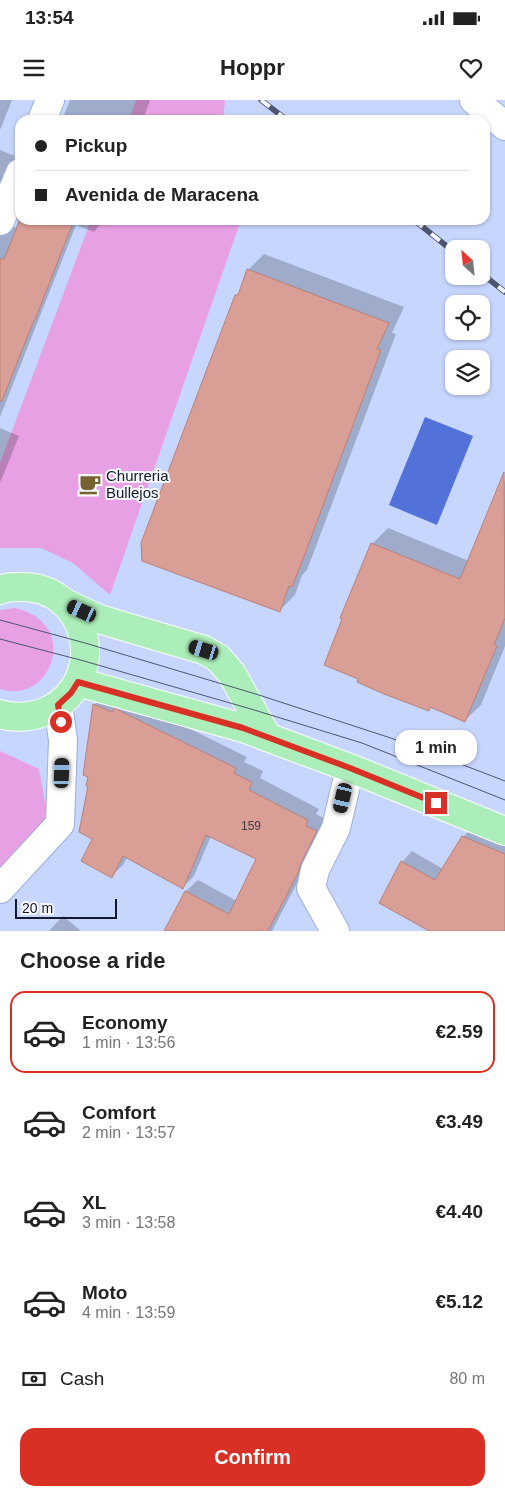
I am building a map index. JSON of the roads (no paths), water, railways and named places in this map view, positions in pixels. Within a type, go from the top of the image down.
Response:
[{"type":"main road","points":[[0,590],[30,586],[48,592],[65,603],[99,619],[204,650],[218,658],[232,674],[267,737]]},
{"type":"main road","points":[[0,714],[22,717],[42,713],[58,705],[71,693],[78,682],[83,668],[85,643],[80,623],[65,603]]},
{"type":"main road","points":[[78,682],[243,728],[350,768],[505,831]]},
{"type":"street","points":[[44,115],[50,100]]},
{"type":"street","points":[[474,100],[505,126]]},
{"type":"street","points":[[0,221],[15,185]]},
{"type":"street","points":[[0,889],[60,824],[63,740],[58,705]]},
{"type":"street","points":[[334,931],[311,888],[314,870],[336,828],[350,768]]},
{"type":"water","points":[[425,417],[473,436],[437,525],[389,505]]},
{"type":"tram line","points":[[0,620],[85,643],[259,695],[406,743],[505,781]]},
{"type":"tram line","points":[[0,639],[84,661],[362,743],[505,800]]},
{"type":"railway","points":[[261,100],[280,115]]},
{"type":"railway","points":[[420,225],[445,245]]},
{"type":"railway","points":[[490,280],[505,292]]},
{"type":"place","name":"Churreria Bullejos","points":[[90,484]]}]
